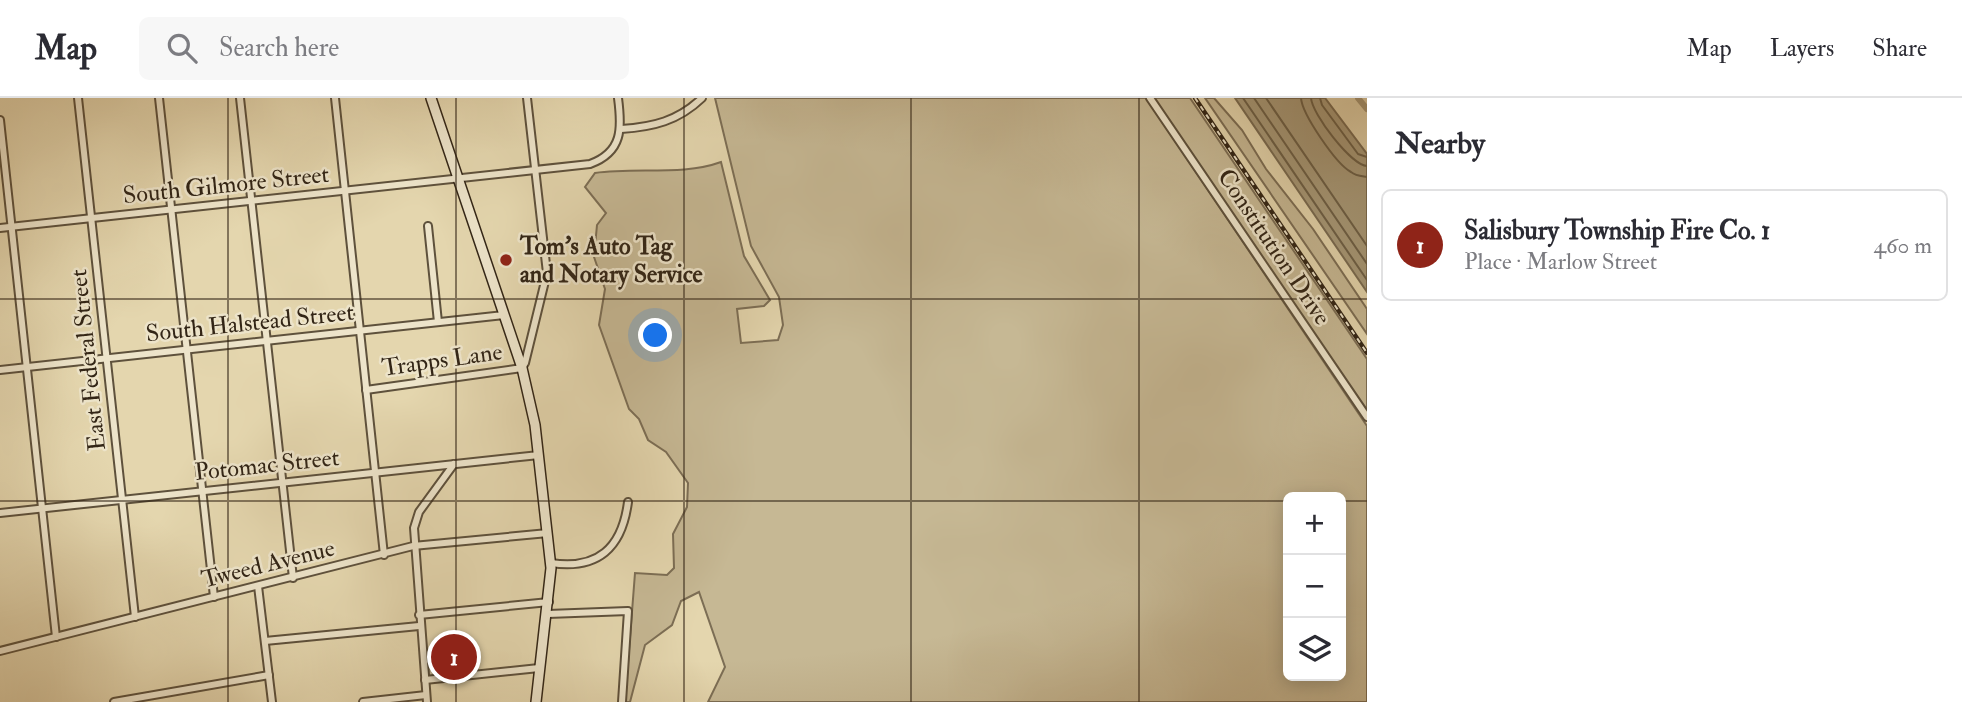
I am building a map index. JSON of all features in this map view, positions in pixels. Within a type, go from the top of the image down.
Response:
[{"type":"main road","points":[[431,98],[522,368],[539,455],[551,563],[548,614],[536,702]]},
{"type":"street","name":"East Federal Street","points":[[78,98],[135,617]]},
{"type":"street","points":[[159,98],[214,597]]},
{"type":"street","points":[[240,98],[293,578]]},
{"type":"street","points":[[335,98],[384,555]]},
{"type":"street","points":[[522,368],[529,353],[547,279],[527,98]]},
{"type":"street","points":[[535,171],[597,162],[615,146],[621,129],[618,98]]},
{"type":"street","points":[[621,129],[649,127],[671,120],[702,98]]},
{"type":"street","name":"Constitution Drive","points":[[1150,98],[1367,417]]},
{"type":"street","points":[[0,120],[56,637]]},
{"type":"street","name":"South Gilmore Street","points":[[0,228],[535,171]]},
{"type":"street","points":[[428,226],[438,322]]},
{"type":"street","name":"South Halstead Street","points":[[0,370],[504,315]]},
{"type":"street","name":"Trapps Lane","points":[[366,390],[522,368]]},
{"type":"street","name":"Potomac Street","points":[[0,513],[539,455]]},
{"type":"street","points":[[363,702],[427,699],[419,626],[414,528],[419,513],[454,464]]},
{"type":"street","points":[[551,563],[568,565],[587,561],[610,549],[622,533],[628,502]]},
{"type":"street","name":"Tweed Avenue","points":[[0,651],[413,546],[548,533]]},
{"type":"street","points":[[258,586],[272,702]]},
{"type":"street","points":[[419,615],[549,602]]},
{"type":"street","points":[[548,614],[615,609],[628,611],[622,702]]},
{"type":"street","points":[[265,641],[419,626]]},
{"type":"street","points":[[425,680],[539,668]]},
{"type":"street","points":[[114,702],[269,675]]},
{"type":"shaded area","points":[[715,98],[1146,98],[1367,426],[1367,702],[708,702],[725,667],[699,592],[681,601],[672,625],[645,645],[630,702],[625,702],[635,573],[667,575],[674,568],[673,534],[687,507],[688,483],[666,452],[648,440],[639,419],[629,409],[599,325],[605,289],[594,257],[597,225],[606,213],[585,187],[595,173],[691,169],[721,162],[744,256],[770,300],[764,306],[737,309],[741,343],[778,340],[783,325],[779,297],[751,246]]},
{"type":"shaded area","points":[[1154,98],[1190,98],[1367,359],[1367,412]]},
{"type":"shaded area","points":[[1205,98],[1214,98],[1242,130],[1266,169],[1313,229],[1367,309],[1367,334]]},
{"type":"water","points":[[1235,98],[1325,98],[1367,154],[1367,292]]},
{"type":"waterway","points":[[1358,98],[1367,109]]},
{"type":"railway","points":[[1195,98],[1367,353]]},
{"type":"place","name":"Tom's Auto Tag and Notary Service","points":[[506,260]]},
{"type":"place","name":"Salisbury Township Fire Co. 1","points":[[454,657]]}]
